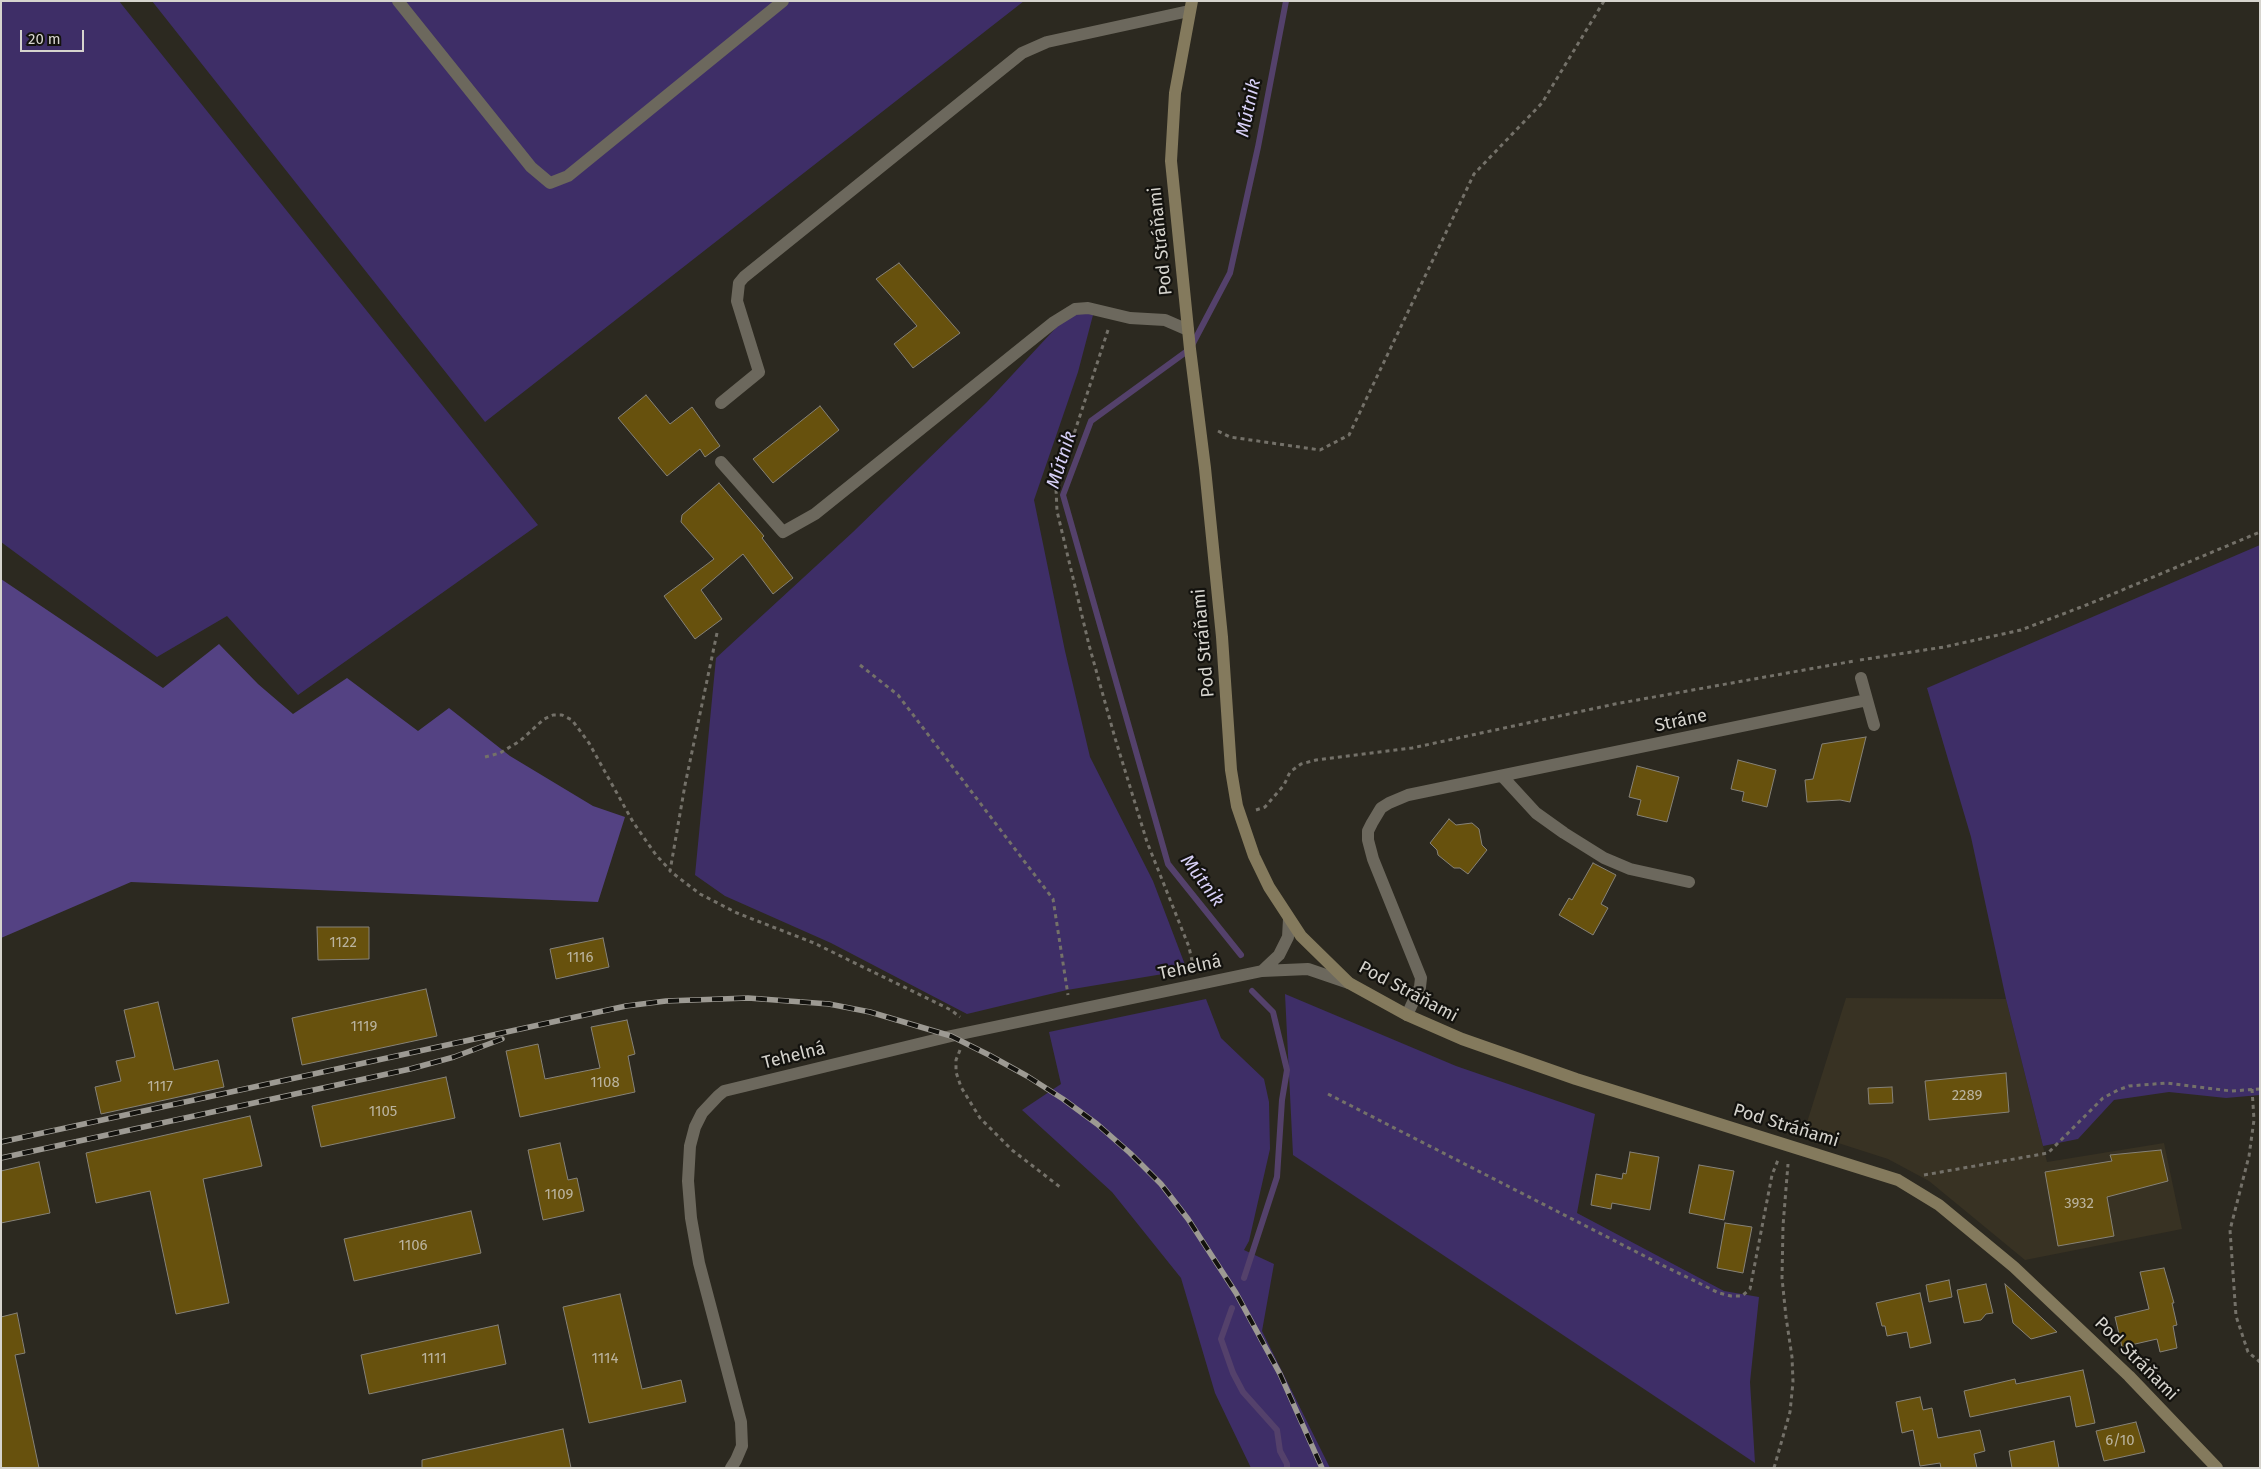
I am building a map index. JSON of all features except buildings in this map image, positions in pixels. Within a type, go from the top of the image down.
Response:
[{"type":"street","points":[[398,1],[531,167],[550,183],[568,176],[783,1]]},
{"type":"street","points":[[721,403],[759,372],[737,301],[739,283],[744,277],[1022,53],[1047,42],[1190,6]]},
{"type":"street","name":"Pod Stráňami","points":[[1190,6],[1175,93],[1172,161],[1188,332],[1222,637],[1231,770],[1240,817],[1254,856],[1269,887],[1289,919],[1301,936],[1349,983],[1407,1015],[1519,1060],[1898,1180],[1939,1205],[2014,1267],[2128,1376],[2218,1468]]},
{"type":"street","points":[[720,462],[784,532],[815,514],[1075,309],[1088,308],[1130,318],[1165,320],[1188,332]]},
{"type":"street","points":[[1861,678],[1874,725]]},
{"type":"street","name":"Stráne","points":[[1407,1015],[1420,987],[1421,978],[1373,859],[1368,840],[1368,830],[1381,808],[1398,798],[1868,700]]},
{"type":"street","points":[[1502,776],[1536,813],[1564,834],[1604,858],[1630,869],[1689,882]]},
{"type":"street","points":[[1262,971],[1279,955],[1284,946],[1288,938],[1289,919]]},
{"type":"street","name":"Tehelná","points":[[730,1468],[742,1446],[741,1422],[699,1263],[688,1197],[687,1162],[695,1126],[702,1112],[724,1091],[970,1032],[1262,971],[1308,969],[1349,983]]},
{"type":"path","points":[[1199,423],[1230,436],[1320,450],[1349,436],[1474,174],[1542,102],[1604,1]]},
{"type":"path","points":[[1130,318],[1114,323],[1105,333],[1056,489],[1058,511],[1090,646],[1115,738],[1147,842],[1188,947],[1194,971],[1193,985]]},
{"type":"path","points":[[1240,817],[1265,807],[1284,785],[1290,772],[1301,764],[1316,760],[1412,748],[1615,704],[1944,647],[2020,630],[2089,604],[2260,532]]},
{"type":"path","points":[[670,871],[687,776],[717,633]]},
{"type":"path","points":[[860,665],[898,695],[1053,899],[1070,1011]]},
{"type":"path","points":[[485,757],[500,753],[513,745],[544,719],[553,715],[562,715],[572,720],[589,743],[633,822],[656,855],[670,871],[700,894],[736,913],[814,943],[952,1010],[970,1032],[956,1060],[956,1072],[970,1102],[993,1132],[1060,1187]]},
{"type":"path","points":[[1898,1180],[2048,1153],[2103,1098],[2129,1086],[2167,1083],[2231,1091],[2260,1089]]},
{"type":"path","points":[[2252,1089],[2254,1120],[2249,1156],[2230,1230],[2236,1316],[2248,1352],[2260,1362]]},
{"type":"path","points":[[1328,1094],[1660,1264],[1719,1293],[1731,1296],[1742,1296],[1750,1289],[1772,1175],[1789,1144]]},
{"type":"path","points":[[1774,1468],[1790,1412],[1793,1382],[1782,1260],[1789,1144]]},
{"type":"shaded area","points":[[1,1],[119,1],[538,525],[298,695],[227,616],[157,657],[1,542]]},
{"type":"shaded area","points":[[152,1],[1024,1],[485,422]]},
{"type":"shaded area","points":[[1082,312],[1093,315],[1078,372],[1034,500],[1065,651],[1090,757],[1153,881],[1187,970],[1067,990],[967,1014],[831,943],[725,896],[695,875],[716,658],[853,532],[987,402],[1065,318]]},
{"type":"shaded area","points":[[2260,545],[2260,1095],[2226,1098],[2169,1092],[2114,1100],[2078,1139],[2043,1146],[2006,999],[1971,837],[1927,688]]},
{"type":"shaded area","points":[[1,579],[163,688],[219,644],[258,684],[293,714],[347,678],[418,731],[449,708],[510,756],[593,806],[625,817],[598,902],[131,882],[1,938]]},
{"type":"shaded area","points":[[1285,994],[1456,1066],[1595,1114],[1577,1213],[1724,1291],[1759,1297],[1750,1382],[1755,1463],[1293,1155]]},
{"type":"shaded area","points":[[1846,998],[2006,999],[2047,1162],[2164,1143],[2182,1229],[2025,1260],[1929,1181],[1888,1159],[1804,1132]]},
{"type":"shaded area","points":[[1206,999],[1221,1038],[1264,1079],[1269,1102],[1270,1149],[1249,1241],[1244,1250],[1274,1264],[1262,1331],[1330,1468],[1251,1468],[1215,1393],[1181,1278],[1112,1192],[1022,1110],[1061,1084],[1049,1032]]},
{"type":"waterway","name":"Mútnik","points":[[1241,955],[1168,864],[1063,495],[1091,421],[1190,349],[1230,273],[1258,147],[1286,1]]},
{"type":"waterway","name":"Mútnik","points":[[1244,1278],[1277,1177],[1282,1100],[1287,1070],[1273,1012],[1252,991]]},
{"type":"waterway","name":"Mútnik","points":[[1232,1308],[1221,1339],[1233,1373],[1243,1392],[1277,1430],[1280,1451],[1287,1464],[1287,1468]]},
{"type":"railway","points":[[1,1142],[626,1006],[666,1001],[748,998],[829,1004],[870,1012],[951,1036],[1027,1076],[1097,1124],[1161,1184],[1188,1219],[1236,1293],[1280,1374],[1322,1468]]},
{"type":"railway","points":[[1,1158],[410,1069],[454,1057],[502,1039]]}]
